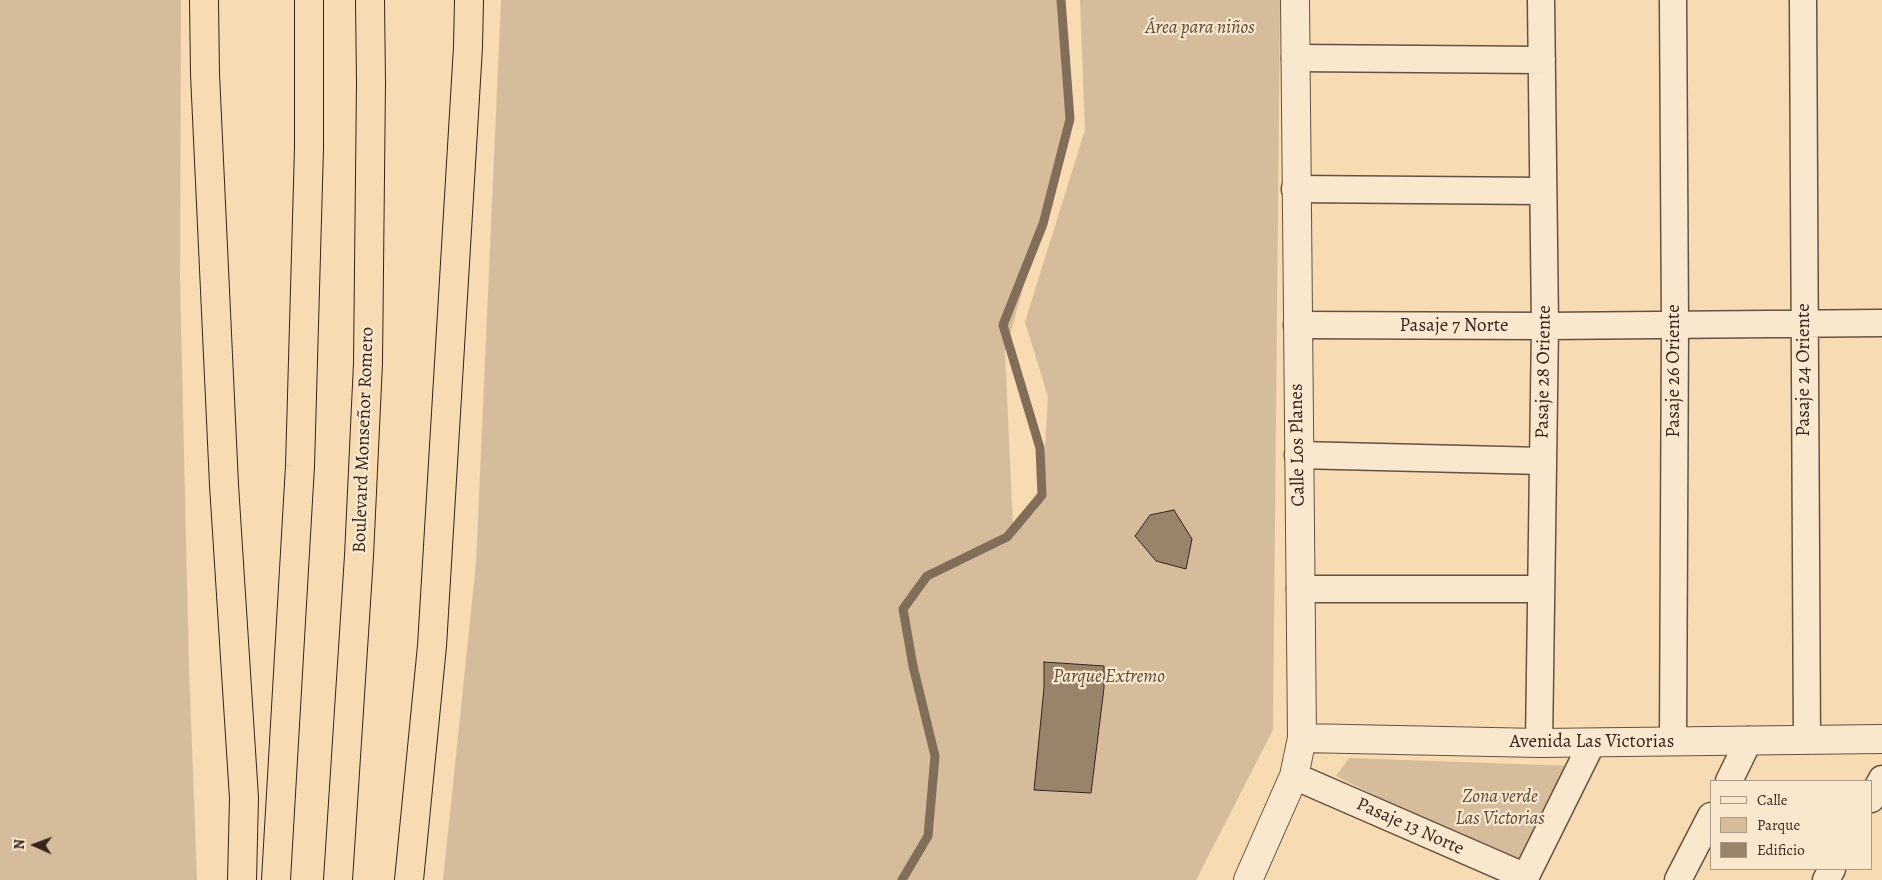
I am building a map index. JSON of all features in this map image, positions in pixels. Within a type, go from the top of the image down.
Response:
[{"type":"highway","points":[[204,0],[205,74],[223,465],[244,798],[242,880]]},
{"type":"highway","points":[[276,880],[300,466],[309,148],[309,0]]},
{"type":"highway","name":"Boulevard Monseñor Romero","points":[[338,880],[359,556],[368,363],[370,0]]},
{"type":"highway","points":[[409,880],[432,646],[468,47],[469,0]]},
{"type":"highway","points":[[468,47],[477,0]]},
{"type":"street","name":"Calle Los Planes","points":[[1248,880],[1294,776],[1302,738],[1294,0]]},
{"type":"street","name":"Pasaje 28 Oriente","points":[[1539,743],[1545,326],[1541,0]]},
{"type":"street","name":"Pasaje 26 Oriente","points":[[1673,0],[1675,324],[1673,741]]},
{"type":"street","name":"Pasaje 24 Oriente","points":[[1803,0],[1806,740]]},
{"type":"street","points":[[1295,58],[1542,60]]},
{"type":"street","points":[[1295,189],[1543,191]]},
{"type":"street","name":"Pasaje 7 Norte","points":[[1297,325],[1545,326],[1882,322]]},
{"type":"street","points":[[1298,455],[1542,461]]},
{"type":"street","points":[[1300,589],[1540,589]]},
{"type":"street","name":"Avenida Las Victorias","points":[[1302,738],[1539,743],[1882,739]]},
{"type":"street","points":[[1729,780],[1749,740]]},
{"type":"street","points":[[1525,879],[1592,743]]},
{"type":"street","name":"Pasaje 13 Norte","points":[[1294,776],[1525,879]]},
{"type":"street","points":[[1872,797],[1882,779]]},
{"type":"street","points":[[1678,880],[1710,818]]},
{"type":"green space","points":[[0,0],[181,0],[180,281],[189,668],[197,880],[0,880]]},
{"type":"green space","points":[[501,0],[1063,0],[1069,126],[1005,352],[1013,528],[1042,495],[1048,397],[1025,322],[1085,130],[1080,0],[1280,0],[1273,730],[1196,880],[443,880],[476,564]]},
{"type":"green space","name":"Zona verde Las Victorias","points":[[1349,758],[1573,766],[1519,867],[1336,776]]},
{"type":"building","points":[[1174,510],[1192,539],[1186,569],[1156,561],[1135,536],[1150,515]]},
{"type":"building","points":[[1044,662],[1104,666],[1104,688],[1091,793],[1034,790],[1044,688]]},
{"type":"waterway","points":[[902,880],[928,836],[935,756],[913,666],[903,609],[927,576],[1007,537],[1042,495],[1040,448],[1003,325],[1043,224],[1070,119],[1061,0]]},
{"type":"park label","name":"Área para niños","points":[[1200,28]]},
{"type":"park label","name":"Parque Extremo","points":[[1109,677]]}]
